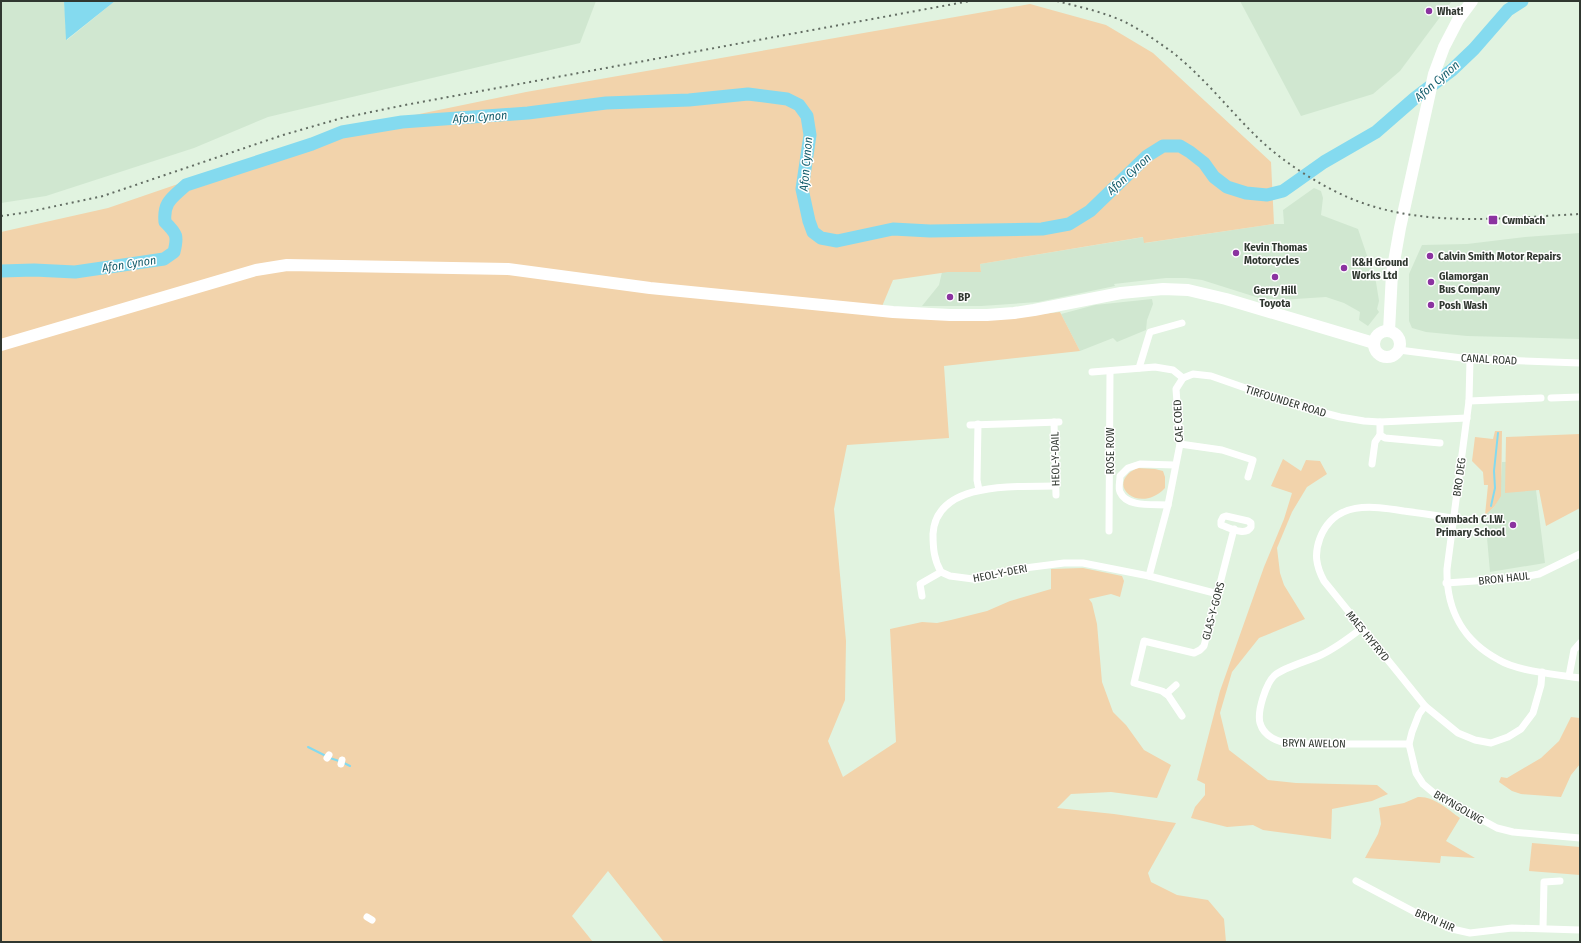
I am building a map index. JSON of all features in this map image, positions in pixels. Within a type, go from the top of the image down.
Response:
[{"type":"main road","points":[[1388,331],[1392,273],[1400,228],[1434,74],[1444,47],[1458,20],[1472,1]]},
{"type":"main road","points":[[1,345],[256,270],[287,265],[508,269],[650,288],[893,312],[950,314],[987,315],[1014,313],[1121,292],[1163,289],[1188,290],[1226,299],[1374,343]]},
{"type":"main road","points":[[1384,331],[1396,334],[1400,342],[1399,350],[1394,356],[1386,358],[1378,354],[1374,347],[1374,343],[1377,335],[1384,331]]},
{"type":"street","points":[[1139,368],[1150,332],[1182,323]]},
{"type":"street","name":"CANAL ROAD","points":[[1399,350],[1470,359],[1580,363]]},
{"type":"street","name":"BRO DEG","points":[[1470,359],[1469,401],[1446,569],[1446,583],[1454,614],[1463,630],[1477,645],[1499,661],[1521,668],[1580,678]]},
{"type":"street","points":[[1092,372],[1155,367],[1173,370],[1183,378]]},
{"type":"street","name":"ROSE ROW","points":[[1109,531],[1110,371]]},
{"type":"street","name":"TIRFOUNDER ROAD","points":[[1183,378],[1193,374],[1211,376],[1340,417],[1380,422],[1467,418]]},
{"type":"street","name":"CAE COED","points":[[1150,576],[1168,505],[1180,444],[1176,389],[1183,378]]},
{"type":"street","points":[[1550,398],[1580,397]]},
{"type":"street","points":[[1469,401],[1540,398]]},
{"type":"street","name":"HEOL-Y-DAIL","points":[[978,424],[1056,422],[1056,495]]},
{"type":"street","points":[[1372,464],[1375,442],[1380,435],[1380,422]]},
{"type":"street","points":[[970,425],[978,424],[977,480],[979,490]]},
{"type":"street","points":[[1380,435],[1385,438],[1440,443]]},
{"type":"street","points":[[1180,444],[1222,450],[1253,460],[1248,477]]},
{"type":"street","points":[[1168,505],[1134,503],[1126,500],[1120,492],[1120,476],[1128,468],[1140,464],[1175,465]]},
{"type":"street","points":[[922,596],[920,584],[941,572],[933,555],[933,530],[941,510],[948,503],[959,497],[979,490],[1007,487],[1055,486]]},
{"type":"street","name":"MAES HYFRYD","points":[[1453,518],[1376,506],[1353,508],[1338,514],[1324,528],[1316,557],[1318,569],[1324,581],[1425,706],[1458,733],[1475,740],[1491,743],[1508,737],[1521,729],[1533,714],[1541,686],[1542,672]]},
{"type":"street","name":"GLAS-Y-GORS","points":[[1166,694],[1162,691],[1134,683],[1144,641],[1194,653],[1204,646],[1234,529]]},
{"type":"street","name":"BRON HAUL","points":[[1446,583],[1518,578],[1540,574],[1580,554]]},
{"type":"street","name":"HEOL-Y-DERI","points":[[941,572],[950,576],[973,579],[1017,569],[1064,563],[1083,563],[1150,576],[1218,594]]},
{"type":"street","name":"BRYN AWELON","points":[[1362,628],[1342,643],[1321,655],[1276,675],[1267,686],[1258,717],[1261,727],[1267,735],[1278,742],[1291,744],[1409,744]]},
{"type":"street","points":[[1569,676],[1574,650],[1580,643]]},
{"type":"street","points":[[1176,685],[1166,694],[1182,716]]},
{"type":"street","name":"BRYNGOLWG","points":[[1425,706],[1416,720],[1409,744],[1416,773],[1424,784],[1435,794],[1497,828],[1513,832],[1580,838]]},
{"type":"street","name":"BRYN HIR","points":[[1356,881],[1426,918],[1452,929],[1470,933],[1512,928],[1580,930]]},
{"type":"street","points":[[1543,928],[1544,882],[1560,881]]},
{"type":"shaded area","points":[[1,1],[64,1],[67,40],[115,1],[596,1],[580,43],[268,117],[194,148],[46,196],[1,203]]},
{"type":"shaded area","points":[[1240,1],[1452,1],[1400,71],[1373,94],[1301,116]]},
{"type":"shaded area","points":[[1030,4],[1106,25],[1153,53],[1271,162],[1274,224],[1144,243],[1143,237],[980,264],[981,272],[948,272],[893,280],[878,316],[1033,315],[1060,312],[1080,351],[944,366],[949,438],[847,445],[834,509],[846,641],[845,700],[828,741],[843,777],[896,742],[890,629],[922,622],[937,623],[951,620],[987,611],[1010,601],[1051,589],[1051,569],[1083,568],[1122,576],[1124,581],[1120,597],[1111,594],[1089,599],[1092,603],[1097,624],[1102,682],[1113,712],[1126,725],[1144,750],[1171,765],[1157,798],[1111,792],[1071,794],[1057,808],[1176,823],[1148,873],[1151,882],[1177,895],[1208,900],[1224,919],[1226,942],[664,942],[608,871],[572,916],[593,942],[1,942],[1,232],[108,208],[312,138],[342,130],[526,92]]},
{"type":"shaded area","points":[[1314,188],[1321,191],[1323,198],[1321,215],[1358,229],[1376,282],[1379,301],[1377,309],[1379,312],[1368,326],[1359,320],[1360,312],[1344,303],[1326,297],[1280,300],[1259,298],[1202,280],[1186,278],[1166,278],[1114,284],[1115,286],[1038,302],[981,306],[922,306],[939,285],[942,272],[981,272],[980,264],[1144,237],[1145,243],[1274,224],[1284,224],[1283,210]]},
{"type":"shaded area","points":[[1580,233],[1580,339],[1467,336],[1426,332],[1412,328],[1409,321],[1409,274],[1422,245],[1467,244],[1525,237]]},
{"type":"shaded area","points":[[1152,299],[1153,304],[1147,320],[1146,330],[1117,342],[1113,338],[1080,351],[1061,314],[1095,305]]},
{"type":"shaded area","points":[[1495,431],[1502,431],[1501,496],[1494,507],[1485,515],[1488,485],[1484,485],[1483,472],[1472,461],[1475,437],[1493,439]]},
{"type":"shaded area","points":[[1580,434],[1580,508],[1546,526],[1539,490],[1505,493],[1506,437]]},
{"type":"shaded area","points":[[1283,459],[1301,471],[1306,460],[1320,461],[1327,474],[1307,487],[1292,512],[1277,548],[1280,573],[1284,585],[1305,619],[1259,638],[1232,672],[1220,713],[1229,750],[1268,780],[1296,783],[1377,785],[1388,794],[1372,801],[1332,809],[1331,839],[1263,830],[1253,825],[1227,827],[1191,818],[1195,807],[1205,795],[1205,784],[1197,780],[1220,691],[1264,567],[1284,519],[1292,493],[1271,486]]},
{"type":"shaded area","name":"Cwmbach C.I.W. Primary School","points":[[1538,461],[1539,490],[1536,490],[1545,563],[1490,572],[1485,515],[1494,507],[1500,496],[1502,462]]},
{"type":"shaded area","points":[[1137,468],[1163,471],[1165,477],[1165,488],[1155,496],[1145,499],[1136,498],[1129,494],[1124,489],[1124,482],[1127,475]]},
{"type":"shaded area","points":[[1571,717],[1580,718],[1580,764],[1571,775],[1561,797],[1521,794],[1512,791],[1499,782],[1501,777],[1507,778],[1541,758],[1559,741]]},
{"type":"shaded area","points":[[1418,797],[1424,797],[1435,801],[1460,818],[1446,841],[1475,858],[1441,856],[1440,863],[1365,858],[1378,834],[1381,824],[1379,808],[1404,803]]},
{"type":"shaded area","points":[[1532,843],[1580,847],[1580,875],[1529,871]]},
{"type":"water","points":[[64,1],[115,1],[66,40]]},
{"type":"waterway","name":"Afon Cynon","points":[[1,271],[34,270],[75,272],[164,259],[174,252],[176,242],[176,236],[165,222],[165,210],[173,197],[186,185],[312,144],[342,132],[402,122],[528,113],[606,103],[689,100],[748,94],[787,99],[799,105],[807,116],[810,135],[802,189],[813,232],[821,238],[837,241],[893,229],[930,231],[1042,229],[1069,224],[1090,211],[1147,156],[1163,146],[1180,146],[1190,152],[1204,163],[1214,177],[1227,187],[1246,193],[1267,195],[1283,191],[1324,162],[1376,132],[1415,98],[1452,70],[1474,49],[1508,10],[1522,1]]},
{"type":"waterway","points":[[1491,506],[1495,488],[1494,471],[1498,433]]},
{"type":"waterway","points":[[308,747],[326,756]]},
{"type":"waterway","points":[[330,758],[339,761]]},
{"type":"waterway","points":[[344,763],[350,766]]},
{"type":"railway","points":[[1,216],[23,213],[103,196],[283,135],[342,118],[405,105],[970,1]]},
{"type":"railway","points":[[1057,1],[1112,17],[1129,24],[1151,37],[1172,52],[1195,72],[1268,147],[1300,171],[1345,196],[1373,206],[1402,213],[1431,217],[1490,219],[1580,214]]},
{"type":"place","name":"What!","points":[[1429,11]]},
{"type":"place","name":"Cwmbach","points":[[1493,220]]},
{"type":"place","name":"Kevin Thomas Motorcycles","points":[[1236,253]]},
{"type":"place","name":"Calvin Smith Motor Repairs","points":[[1430,256]]},
{"type":"place","name":"K&H Ground Works Ltd","points":[[1344,268]]},
{"type":"place","name":"Gerry Hill Toyota","points":[[1275,277]]},
{"type":"place","name":"Glamorgan Bus Company","points":[[1431,282]]},
{"type":"place","name":"BP","points":[[950,297]]},
{"type":"place","name":"Posh Wash","points":[[1431,305]]},
{"type":"place","name":"Cwmbach C.I.W. Primary School","points":[[1513,525]]}]
